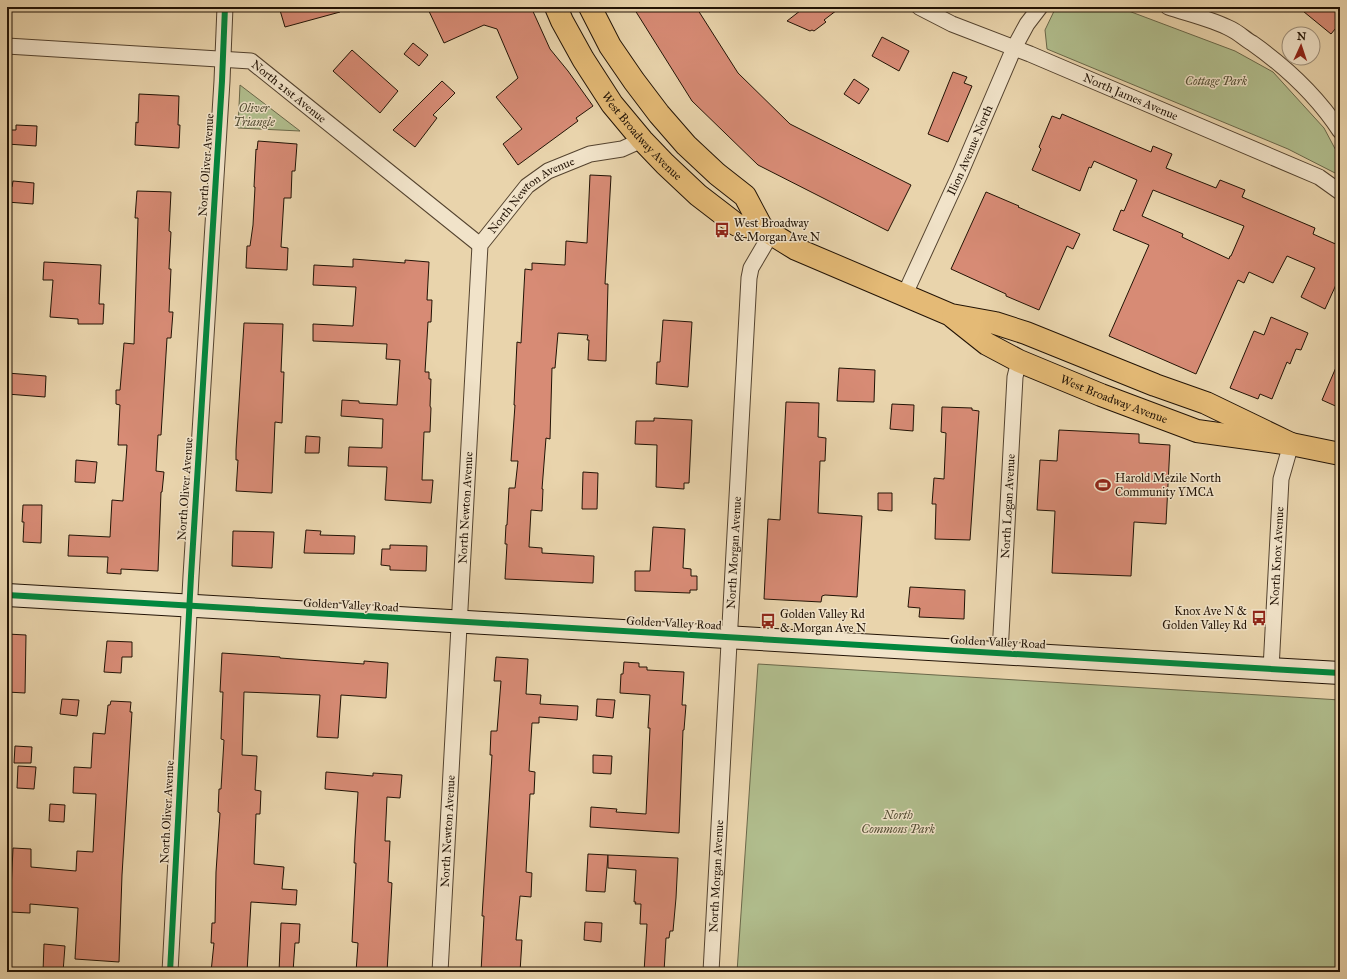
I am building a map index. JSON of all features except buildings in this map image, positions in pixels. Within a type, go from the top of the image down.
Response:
[{"type":"main road","name":"West Broadway Avenue","points":[[556,7],[583,59],[612,104],[642,140],[665,164],[698,195],[737,225],[767,231],[796,250],[951,315],[994,323],[1026,333],[1155,385],[1206,403],[1291,444]]},
{"type":"main road","name":"West Broadway Avenue","points":[[590,7],[610,46],[659,114],[686,145],[717,174],[745,196],[767,231]]},
{"type":"main road","name":"West Broadway Avenue","points":[[951,315],[987,344],[1019,361],[1107,397],[1197,431],[1291,444],[1340,454]]},
{"type":"street","name":"North Oliver Avenue","points":[[170,972],[189,606],[225,7]]},
{"type":"street","name":"North James Avenue","points":[[919,7],[952,24],[1097,82],[1319,177],[1340,192]]},
{"type":"street","name":"Ilion Avenue North","points":[[904,296],[960,174],[1014,48],[1027,24],[1040,7]]},
{"type":"street","points":[[1168,7],[1216,22],[1271,56],[1304,86],[1334,121],[1340,131]]},
{"type":"street","name":"North 21st Avenue","points":[[7,46],[223,58],[251,61],[480,245]]},
{"type":"street","name":"North Newton Avenue","points":[[440,972],[480,245],[527,186],[548,171],[590,154],[622,149],[642,140]]},
{"type":"street","name":"North Morgan Avenue","points":[[711,972],[749,278],[751,268],[767,231]]},
{"type":"street","name":"North Logan Avenue","points":[[1000,653],[1014,377],[1019,361]]},
{"type":"street","name":"North Knox Avenue","points":[[1271,669],[1281,480],[1291,444]]},
{"type":"street","name":"Golden Valley Road","points":[[7,595],[1340,673]]},
{"type":"green space","name":"Cottage Park","points":[[1056,7],[1118,7],[1235,51],[1273,72],[1324,128],[1340,158],[1340,171],[1335,173],[1288,149],[1047,49],[1045,30]]},
{"type":"green space","name":"Oliver Triangle","points":[[240,85],[300,131],[238,128]]},
{"type":"green space","name":"North Commons Park","points":[[758,664],[1340,700],[1340,972],[737,972]]},
{"type":"cycle path","points":[[170,972],[191,576],[222,81],[225,7]]},
{"type":"cycle path","points":[[7,595],[1340,673]]},
{"type":"place","name":"West Broadway & Morgan Ave N","points":[[722,230]]},
{"type":"place","name":"Harold Mezile North Community YMCA","points":[[1103,485]]},
{"type":"place","name":"Knox Ave N & Golden Valley Rd","points":[[1259,618]]},
{"type":"place","name":"Golden Valley Rd & Morgan Ave N","points":[[768,621]]}]
